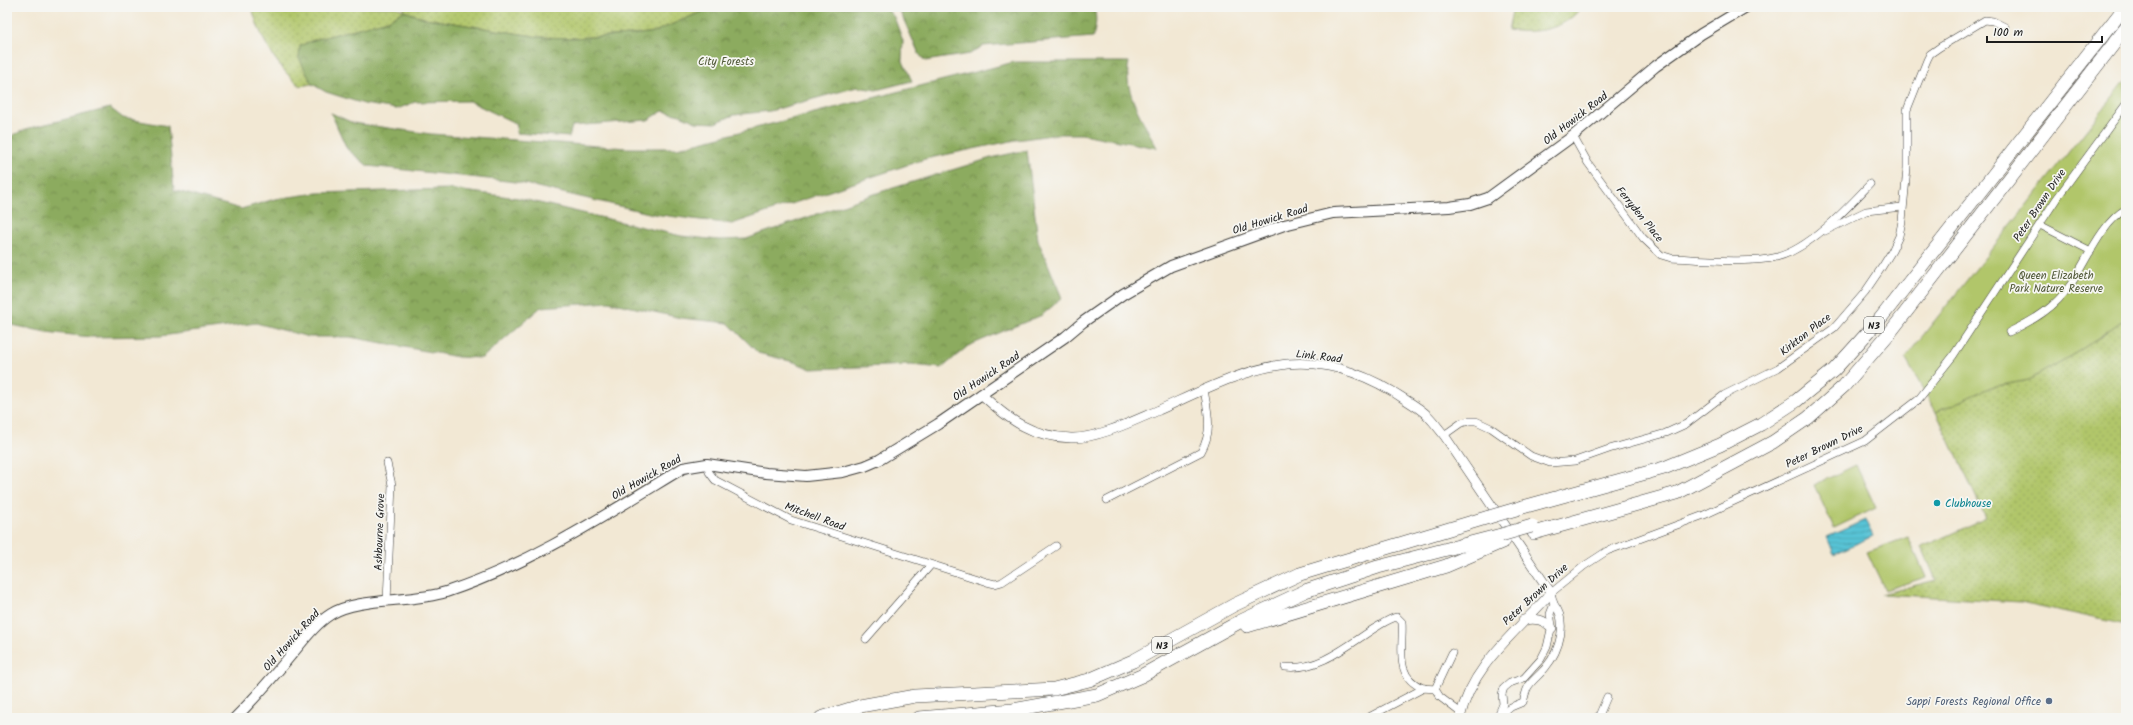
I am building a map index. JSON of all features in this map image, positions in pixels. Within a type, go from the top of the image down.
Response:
[{"type":"highway","name":"N3","points":[[821,718],[860,706],[915,696],[1054,689],[1089,680],[1133,661],[1234,605],[1300,574],[1522,507],[1664,468],[1720,445],[1761,424],[1796,401],[1828,374],[1880,319],[2125,7]]},
{"type":"highway","name":"N3","points":[[919,718],[1013,710],[1097,695],[1141,676],[1241,621],[1305,591],[1378,567],[1503,538],[1678,488],[1727,467],[1773,442],[1808,418],[1844,386],[1892,330],[2126,28]]},
{"type":"highway","points":[[1194,647],[1238,629],[1302,608],[1446,566],[1503,538]]},
{"type":"main road","name":"Old Howick Road","points":[[235,718],[324,619],[340,609],[352,606],[434,596],[496,572],[544,550],[683,468],[707,464],[766,473],[806,476],[843,472],[879,460],[1066,337],[1083,322],[1123,294],[1171,266],[1284,224],[1333,213],[1449,207],[1479,202],[1500,191],[1573,136],[1656,66],[1701,34],[1746,7]]},
{"type":"street","name":"Kirkton Place","points":[[1444,434],[1461,423],[1469,420],[1476,421],[1491,428],[1531,456],[1550,463],[1575,461],[1609,449],[1646,440],[1686,424],[1724,395],[1778,368],[1834,328],[1865,292],[1892,251],[1899,236],[1908,151],[1907,110],[1930,54],[1985,20],[1993,21],[2005,27]]},
{"type":"street","name":"Peter Brown Drive","points":[[1461,716],[1471,687],[1505,639],[1551,593],[1584,566],[1607,551],[1704,515],[1865,441],[1918,400],[1930,387],[1952,356],[2057,198],[2126,104]]},
{"type":"street","name":"Ferryden Place","points":[[1573,136],[1588,163],[1612,198],[1643,238],[1661,255],[1671,258],[1779,257],[1810,239],[1866,212],[1902,207]]},
{"type":"street","name":"Ferryden Place","points":[[1810,239],[1846,209],[1870,184]]},
{"type":"street","points":[[2009,332],[2040,315],[2060,299],[2111,221],[2126,208]]},
{"type":"street","points":[[2040,225],[2092,251]]},
{"type":"street","name":"Link Road","points":[[981,394],[1008,419],[1018,425],[1039,433],[1072,438],[1115,429],[1204,390],[1251,373],[1287,364],[1328,367],[1366,376],[1382,384],[1428,416],[1444,434],[1551,593]]},
{"type":"street","points":[[1108,500],[1201,452],[1207,442],[1210,430],[1204,390]]},
{"type":"street","name":"Ashbourne Grove","points":[[386,464],[392,485],[388,602]]},
{"type":"street","name":"Mitchell Road","points":[[707,464],[709,472],[716,480],[777,514],[815,529],[930,566],[995,584],[1002,582],[1056,546]]},
{"type":"street","points":[[866,639],[930,566]]},
{"type":"street","points":[[1497,718],[1511,707],[1521,704],[1528,686],[1548,665],[1555,653],[1562,620],[1560,611],[1554,604],[1551,593]]},
{"type":"street","points":[[1497,718],[1503,704],[1502,694],[1504,688],[1510,683],[1524,678],[1541,659],[1551,636],[1552,628],[1550,614],[1554,604]]},
{"type":"street","points":[[1285,667],[1296,668],[1308,666],[1326,658],[1397,617],[1402,622],[1401,657],[1404,672],[1415,683],[1424,688],[1435,689]]},
{"type":"street","points":[[1524,620],[1538,619],[1545,621],[1552,628]]},
{"type":"street","points":[[1435,689],[1452,653]]},
{"type":"street","points":[[1372,717],[1424,688]]},
{"type":"street","points":[[1435,689],[1440,697],[1461,716]]},
{"type":"street","points":[[1598,718],[1607,697]]},
{"type":"green space","points":[[252,7],[396,7],[404,10],[404,7],[713,7],[654,32],[633,35],[571,38],[539,37],[424,18],[404,11],[388,20],[311,41],[300,46],[312,84],[300,86],[276,60],[259,29]]},
{"type":"green space","name":"City Forests","points":[[713,7],[885,7],[894,17],[903,41],[902,59],[912,81],[876,90],[857,87],[770,111],[734,115],[715,123],[696,122],[680,115],[663,111],[648,120],[572,126],[569,137],[516,133],[517,124],[469,101],[415,102],[397,109],[364,104],[326,92],[312,84],[299,58],[300,46],[311,41],[388,20],[404,11],[424,18],[539,37],[571,38],[633,35],[654,32]]},
{"type":"green space","points":[[898,7],[1094,7],[1096,22],[1093,37],[983,46],[970,54],[925,61],[919,54]]},
{"type":"green space","points":[[1513,7],[1581,7],[1575,15],[1567,21],[1549,29],[1539,31],[1518,31],[1508,30]]},
{"type":"green space","points":[[1014,62],[1129,62],[1128,73],[1131,95],[1157,148],[1082,134],[1059,134],[1016,140],[925,159],[732,224],[653,214],[516,182],[368,166],[347,149],[331,113],[353,123],[431,134],[627,148],[677,148]]},
{"type":"green space","name":"Queen Elizabeth Park Nature Reserve","points":[[2126,80],[2126,318],[2079,351],[2029,380],[1991,387],[1936,412],[1905,358]]},
{"type":"green space","points":[[110,108],[123,118],[168,126],[174,190],[241,209],[275,199],[317,193],[448,189],[518,198],[681,236],[719,240],[746,239],[880,192],[991,158],[1027,150],[1038,240],[1062,298],[1042,315],[968,346],[942,368],[911,365],[811,369],[794,362],[758,353],[728,323],[681,318],[609,302],[541,307],[482,358],[458,357],[350,337],[309,337],[256,323],[161,336],[90,337],[46,332],[7,324],[7,138],[26,129]]},
{"type":"green space","points":[[2126,318],[2126,625],[2021,602],[1881,594],[1936,580],[1922,547],[1986,518],[1936,412],[1991,387],[2029,380],[2079,351]]},
{"type":"green space","points":[[1856,465],[1876,508],[1834,528],[1814,485]]},
{"type":"green space","points":[[1908,537],[1926,577],[1885,590],[1867,552]]},
{"type":"water","points":[[1865,520],[1873,536],[1834,554],[1827,537]]},
{"type":"place","name":"Clubhouse","points":[[1937,503]]},
{"type":"place","name":"Sappi Forests Regional Office","points":[[2049,701]]}]
